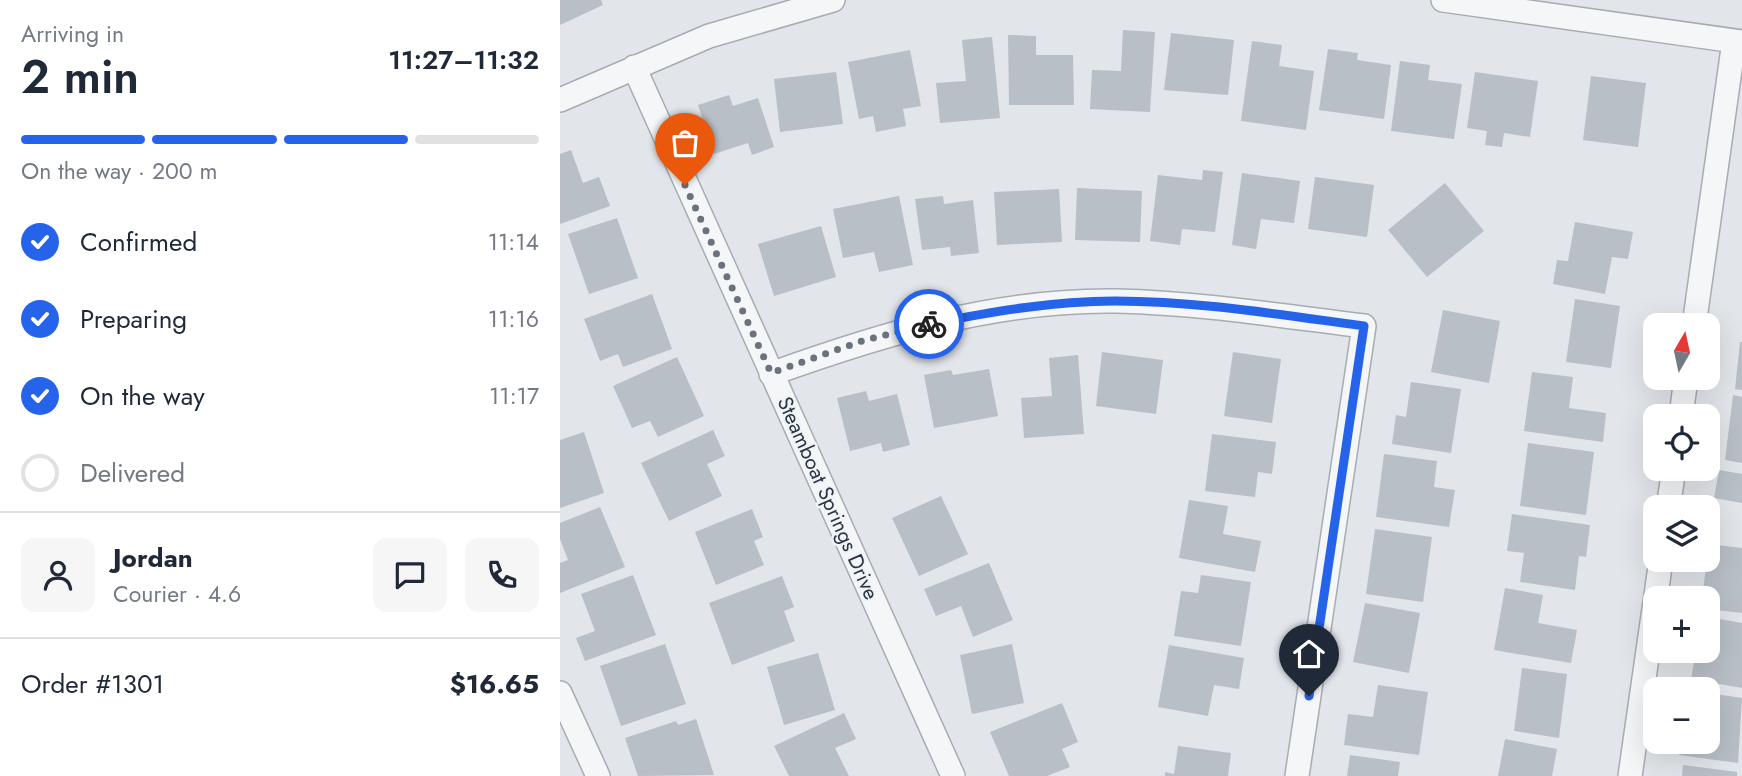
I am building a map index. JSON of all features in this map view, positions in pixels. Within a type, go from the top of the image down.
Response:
[{"type":"street","points":[[560,100],[709,36],[834,0]]},
{"type":"street","points":[[1443,0],[1738,41],[1696,313]]},
{"type":"street","name":"Steamboat Springs Drive","points":[[634,67],[953,776]]},
{"type":"street","points":[[771,373],[862,341],[924,325],[1054,304],[1115,301],[1206,306],[1364,326],[1297,776]]},
{"type":"street","points":[[1630,776],[1659,572]]},
{"type":"street","points":[[560,692],[598,776]]},
{"type":"building","points":[[560,0],[601,0],[603,5],[560,25]]},
{"type":"building","points":[[1123,30],[1155,32],[1150,112],[1090,109],[1092,70],[1121,71]]},
{"type":"building","points":[[1171,33],[1234,40],[1228,95],[1164,90]]},
{"type":"building","points":[[1008,35],[1036,36],[1036,55],[1073,55],[1074,105],[1009,105]]},
{"type":"building","points":[[992,37],[1000,118],[940,123],[936,83],[966,81],[962,40]]},
{"type":"building","points":[[1252,41],[1282,45],[1279,66],[1314,71],[1306,130],[1241,121]]},
{"type":"building","points":[[1328,49],[1358,53],[1357,60],[1391,65],[1384,119],[1319,110]]},
{"type":"building","points":[[910,50],[921,106],[903,109],[906,126],[876,132],[873,116],[859,119],[848,62]]},
{"type":"building","points":[[1400,61],[1430,65],[1428,80],[1462,84],[1454,139],[1391,131]]},
{"type":"building","points":[[836,72],[843,124],[780,132],[774,79]]},
{"type":"building","points":[[1475,72],[1538,81],[1530,137],[1504,133],[1502,147],[1485,145],[1487,131],[1467,128]]},
{"type":"building","points":[[1591,76],[1646,83],[1638,147],[1583,140]]},
{"type":"building","points":[[729,95],[733,106],[758,98],[774,147],[752,155],[748,143],[714,154],[698,105]]},
{"type":"building","points":[[571,150],[583,183],[599,177],[610,206],[560,224],[560,154]]},
{"type":"building","points":[[1203,170],[1223,172],[1215,232],[1182,229],[1180,245],[1150,241],[1158,175],[1202,180]]},
{"type":"building","points":[[1242,173],[1300,181],[1294,223],[1261,219],[1256,249],[1232,245]]},
{"type":"building","points":[[1315,177],[1374,185],[1367,237],[1308,229]]},
{"type":"building","points":[[1445,183],[1484,231],[1427,277],[1388,230]]},
{"type":"building","points":[[1077,188],[1142,191],[1140,242],[1075,240]]},
{"type":"building","points":[[1059,189],[1062,242],[997,245],[994,192]]},
{"type":"building","points":[[899,196],[913,265],[879,272],[874,252],[843,258],[833,209]]},
{"type":"building","points":[[943,196],[944,204],[973,200],[979,253],[951,256],[950,247],[922,250],[915,199]]},
{"type":"building","points":[[617,218],[638,278],[589,294],[568,234]]},
{"type":"building","points":[[1575,222],[1633,232],[1628,259],[1612,257],[1605,294],[1553,284],[1557,260],[1568,261]]},
{"type":"building","points":[[821,226],[836,277],[774,296],[758,244]]},
{"type":"building","points":[[652,294],[672,349],[623,367],[618,354],[600,361],[584,319]]},
{"type":"building","points":[[1575,299],[1620,306],[1611,368],[1566,362]]},
{"type":"building","points":[[1443,310],[1500,321],[1489,383],[1431,372]]},
{"type":"building","points":[[1742,342],[1742,390],[1735,389]]},
{"type":"building","points":[[1102,352],[1163,360],[1156,414],[1096,406]]},
{"type":"building","points":[[1233,352],[1281,359],[1272,423],[1224,416]]},
{"type":"building","points":[[1078,355],[1084,434],[1024,438],[1021,398],[1052,396],[1049,358]]},
{"type":"building","points":[[677,357],[704,416],[658,437],[650,421],[632,428],[613,386]]},
{"type":"building","points":[[989,369],[998,416],[934,428],[924,375],[951,370],[953,375]]},
{"type":"building","points":[[1532,372],[1573,377],[1569,408],[1606,413],[1603,442],[1524,431]]},
{"type":"building","points":[[1411,382],[1461,389],[1451,453],[1392,444],[1396,415],[1406,417]]},
{"type":"building","points":[[866,391],[869,401],[897,394],[910,445],[883,452],[881,443],[850,451],[837,398]]},
{"type":"building","points":[[1733,395],[1742,397],[1742,463],[1725,460]]},
{"type":"building","points":[[713,430],[725,456],[707,464],[722,496],[669,521],[641,463]]},
{"type":"building","points":[[584,432],[604,493],[560,508],[560,440]]},
{"type":"building","points":[[1212,434],[1276,442],[1272,474],[1258,472],[1255,497],[1205,491]]},
{"type":"building","points":[[1528,443],[1594,452],[1586,515],[1520,506]]},
{"type":"building","points":[[1384,454],[1437,461],[1434,487],[1455,490],[1449,527],[1376,517]]},
{"type":"building","points":[[1720,470],[1742,474],[1742,503],[1720,499],[1720,495],[1715,495],[1717,481],[1720,481]]},
{"type":"building","points":[[941,496],[968,554],[919,576],[892,518]]},
{"type":"building","points":[[1189,500],[1228,506],[1223,534],[1261,541],[1255,572],[1179,558]]},
{"type":"building","points":[[600,507],[625,567],[560,593],[560,563],[568,560],[560,539],[560,523]]},
{"type":"building","points":[[752,509],[763,537],[754,541],[764,565],[716,585],[695,532]]},
{"type":"building","points":[[1512,514],[1590,525],[1586,557],[1579,556],[1575,590],[1520,582],[1524,553],[1507,551]]},
{"type":"building","points":[[1375,529],[1432,537],[1423,602],[1366,594]]},
{"type":"building","points":[[1720,545],[1742,548],[1742,613],[1720,610],[1720,586],[1704,586],[1705,572],[1720,572]]},
{"type":"building","points":[[989,563],[1013,620],[973,637],[961,606],[936,616],[924,589]]},
{"type":"building","points":[[633,575],[656,635],[585,661],[576,638],[595,631],[581,594]]},
{"type":"building","points":[[1201,575],[1251,582],[1241,646],[1174,636],[1181,591],[1198,593]]},
{"type":"building","points":[[782,576],[794,607],[784,611],[795,641],[732,665],[709,603]]},
{"type":"building","points":[[1505,588],[1543,595],[1538,623],[1577,630],[1571,663],[1494,650]]},
{"type":"building","points":[[1365,603],[1420,613],[1409,673],[1353,662]]},
{"type":"building","points":[[1720,619],[1742,623],[1742,688],[1720,684],[1720,677],[1691,677],[1694,663],[1720,663]]},
{"type":"building","points":[[665,644],[686,704],[621,726],[600,666]]},
{"type":"building","points":[[1012,644],[1024,703],[972,714],[960,655]]},
{"type":"building","points":[[1169,645],[1244,658],[1239,689],[1214,685],[1208,716],[1158,707]]},
{"type":"building","points":[[818,653],[835,710],[784,725],[767,667]]},
{"type":"building","points":[[1522,668],[1567,674],[1559,738],[1514,731]]},
{"type":"building","points":[[1378,685],[1428,692],[1419,755],[1344,745],[1348,714],[1373,717]]},
{"type":"building","points":[[1720,695],[1742,698],[1738,763],[1679,755],[1720,754]]},
{"type":"building","points":[[1062,703],[1078,742],[1062,749],[1070,767],[1047,776],[1009,776],[990,732]]},
{"type":"building","points":[[844,713],[856,739],[835,748],[849,776],[789,776],[774,746]]},
{"type":"building","points":[[696,719],[714,775],[638,776],[625,738],[676,721],[678,725]]},
{"type":"building","points":[[1505,739],[1557,749],[1552,776],[1498,776]]},
{"type":"building","points":[[1178,746],[1231,753],[1228,776],[1165,776],[1165,772],[1174,774]]},
{"type":"building","points":[[1350,755],[1400,762],[1398,776],[1347,776]]},
{"type":"building","points":[[1683,765],[1737,772],[1737,776],[1682,776]]},
{"type":"way so far","points":[[685,185],[771,373],[862,341],[929,324]]},
{"type":"route","points":[[929,324],[990,312],[1054,304],[1115,301],[1206,306],[1364,326],[1309,696]]}]
